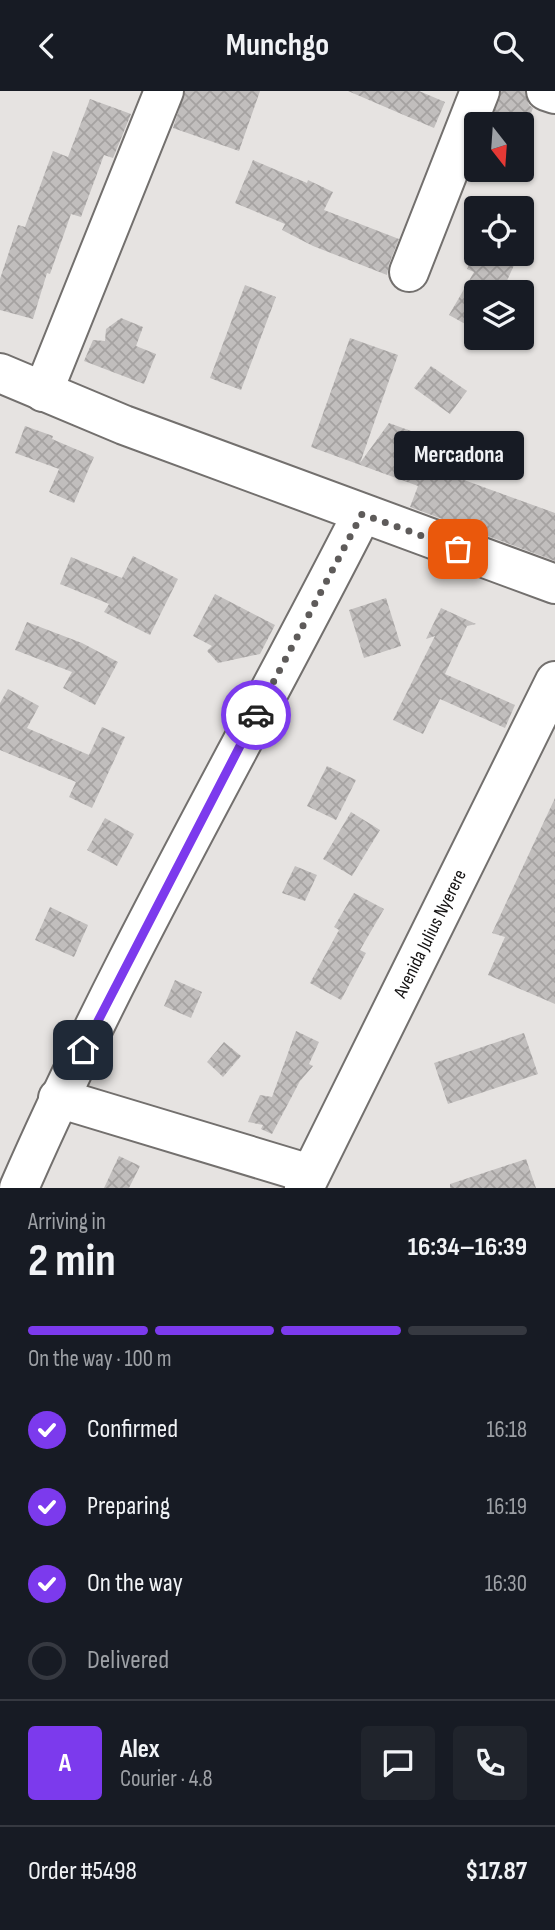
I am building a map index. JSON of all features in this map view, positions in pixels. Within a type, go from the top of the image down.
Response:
[{"type":"street","points":[[43,391],[164,91]]},
{"type":"street","points":[[409,272],[480,91]]},
{"type":"street","points":[[545,91],[555,95]]},
{"type":"street","points":[[0,373],[124,425],[555,584]]},
{"type":"street","points":[[19,1188],[58,1098],[231,761],[362,514]]},
{"type":"street","name":"Avenida Julius Nyerere","points":[[307,1181],[555,681]]},
{"type":"street","points":[[58,1098],[307,1181]]},
{"type":"building","points":[[185,91],[260,91],[239,151],[173,128]]},
{"type":"building","points":[[348,91],[419,91],[445,102],[434,128]]},
{"type":"building","points":[[501,91],[525,91],[529,105],[533,108],[532,112],[494,112]]},
{"type":"building","points":[[90,99],[131,114],[113,158],[104,155],[81,217],[71,214],[50,274],[47,273],[33,319],[0,310],[0,279],[18,225],[25,227],[53,151],[68,157]]},
{"type":"building","points":[[253,160],[333,192],[324,210],[399,239],[387,275],[313,246],[282,230],[285,224],[235,203]]},
{"type":"building","points":[[468,266],[514,266],[507,280],[469,280],[474,272],[467,269]]},
{"type":"building","points":[[245,285],[276,297],[241,390],[210,378]]},
{"type":"building","points":[[464,289],[464,323],[449,315]]},
{"type":"building","points":[[121,318],[143,327],[136,346],[156,354],[144,384],[84,361],[93,340],[105,341],[106,329]]},
{"type":"building","points":[[350,338],[398,355],[360,463],[389,423],[422,435],[412,461],[555,513],[555,561],[410,507],[418,486],[311,447]]},
{"type":"building","points":[[431,366],[467,391],[450,414],[414,388]]},
{"type":"building","points":[[25,426],[53,436],[52,439],[94,457],[74,503],[49,492],[59,469],[15,453]]},
{"type":"building","points":[[133,556],[178,579],[150,635],[104,612],[109,604],[60,584],[71,557],[122,578]]},
{"type":"building","points":[[215,594],[275,625],[260,654],[218,663],[207,651],[212,646],[193,636]]},
{"type":"building","points":[[386,598],[401,646],[364,658],[349,610]]},
{"type":"building","points":[[441,608],[476,624],[467,626],[445,674],[515,705],[505,728],[440,699],[423,734],[393,720],[435,636],[426,639]]},
{"type":"building","points":[[27,622],[82,643],[118,662],[95,705],[63,688],[72,672],[15,650]]},
{"type":"building","points":[[8,689],[39,706],[27,728],[89,755],[102,727],[125,737],[92,808],[69,797],[76,782],[0,750],[0,703]]},
{"type":"building","points":[[327,766],[356,780],[336,820],[307,806]]},
{"type":"building","points":[[555,798],[555,1004],[488,975],[505,937],[492,933]]},
{"type":"building","points":[[351,812],[380,830],[352,876],[323,859]]},
{"type":"building","points":[[105,818],[134,834],[117,866],[87,850]]},
{"type":"building","points":[[295,866],[317,875],[305,901],[282,893]]},
{"type":"building","points":[[354,893],[384,909],[360,950],[366,953],[341,1000],[310,983],[339,930],[334,927]]},
{"type":"building","points":[[50,907],[88,925],[74,957],[35,940]]},
{"type":"building","points":[[175,980],[202,992],[191,1018],[164,1006]]},
{"type":"building","points":[[296,1031],[319,1042],[309,1064],[313,1066],[300,1081],[272,1134],[261,1129],[263,1125],[248,1122],[260,1095],[272,1097]]},
{"type":"building","points":[[524,1033],[538,1074],[448,1104],[434,1063]]},
{"type":"building","points":[[224,1042],[241,1056],[223,1077],[207,1062]]},
{"type":"building","points":[[119,1156],[140,1166],[129,1188],[104,1188]]},
{"type":"building","points":[[526,1159],[536,1188],[450,1188],[450,1184]]},
{"type":"way so far","points":[[256,715],[362,514],[458,549]]},
{"type":"place","name":"Mercadona","points":[[458,549]]},
{"type":"route","points":[[83,1050],[256,715]]}]
